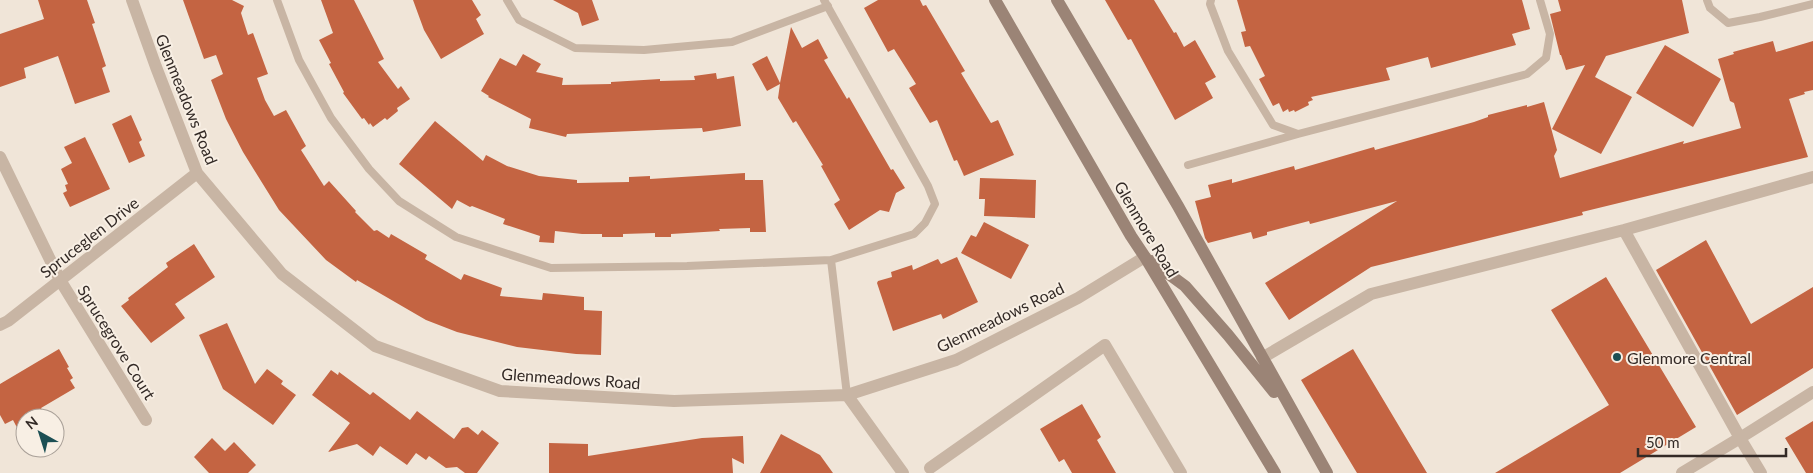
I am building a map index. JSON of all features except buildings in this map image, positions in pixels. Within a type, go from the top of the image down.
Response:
[{"type":"main road","name":"Glenmore Road","points":[[995,0],[1131,236],[1275,473]]},
{"type":"main road","points":[[1057,0],[1178,206],[1327,473]]},
{"type":"main road","points":[[1145,257],[1185,286],[1228,335],[1297,421]]},
{"type":"street","name":"Glenmeadows Road","points":[[132,0],[197,173],[282,274],[376,346],[500,391],[674,401],[847,395],[956,360],[1078,298],[1145,257]]},
{"type":"street","name":"Sprucegrove Court","points":[[0,157],[60,280],[146,420]]},
{"type":"street","name":"Spruceglen Drive","points":[[0,325],[8,321],[197,173]]},
{"type":"street","points":[[1262,358],[1371,294],[1624,230],[1813,177]]},
{"type":"street","points":[[1624,230],[1761,473]]},
{"type":"street","points":[[930,468],[1105,345],[1181,473]]},
{"type":"street","points":[[1682,473],[1813,392]]},
{"type":"street","points":[[847,395],[904,473]]},
{"type":"lane","points":[[277,0],[299,60],[332,118],[369,169],[399,201],[456,237],[551,268],[687,266],[831,260],[914,234],[925,223],[935,204],[928,186],[826,3],[732,42],[644,50],[575,48],[519,20],[507,0]]},
{"type":"lane","points":[[1211,0],[1210,4],[1228,51],[1273,125],[1298,134]]},
{"type":"lane","points":[[1188,165],[1527,74],[1546,58],[1550,34],[1540,0]]},
{"type":"lane","points":[[1707,0],[1710,8],[1728,23],[1813,4]]},
{"type":"lane","points":[[831,260],[847,395]]},
{"type":"place","name":"Glenmore Central","points":[[1617,357]]}]
